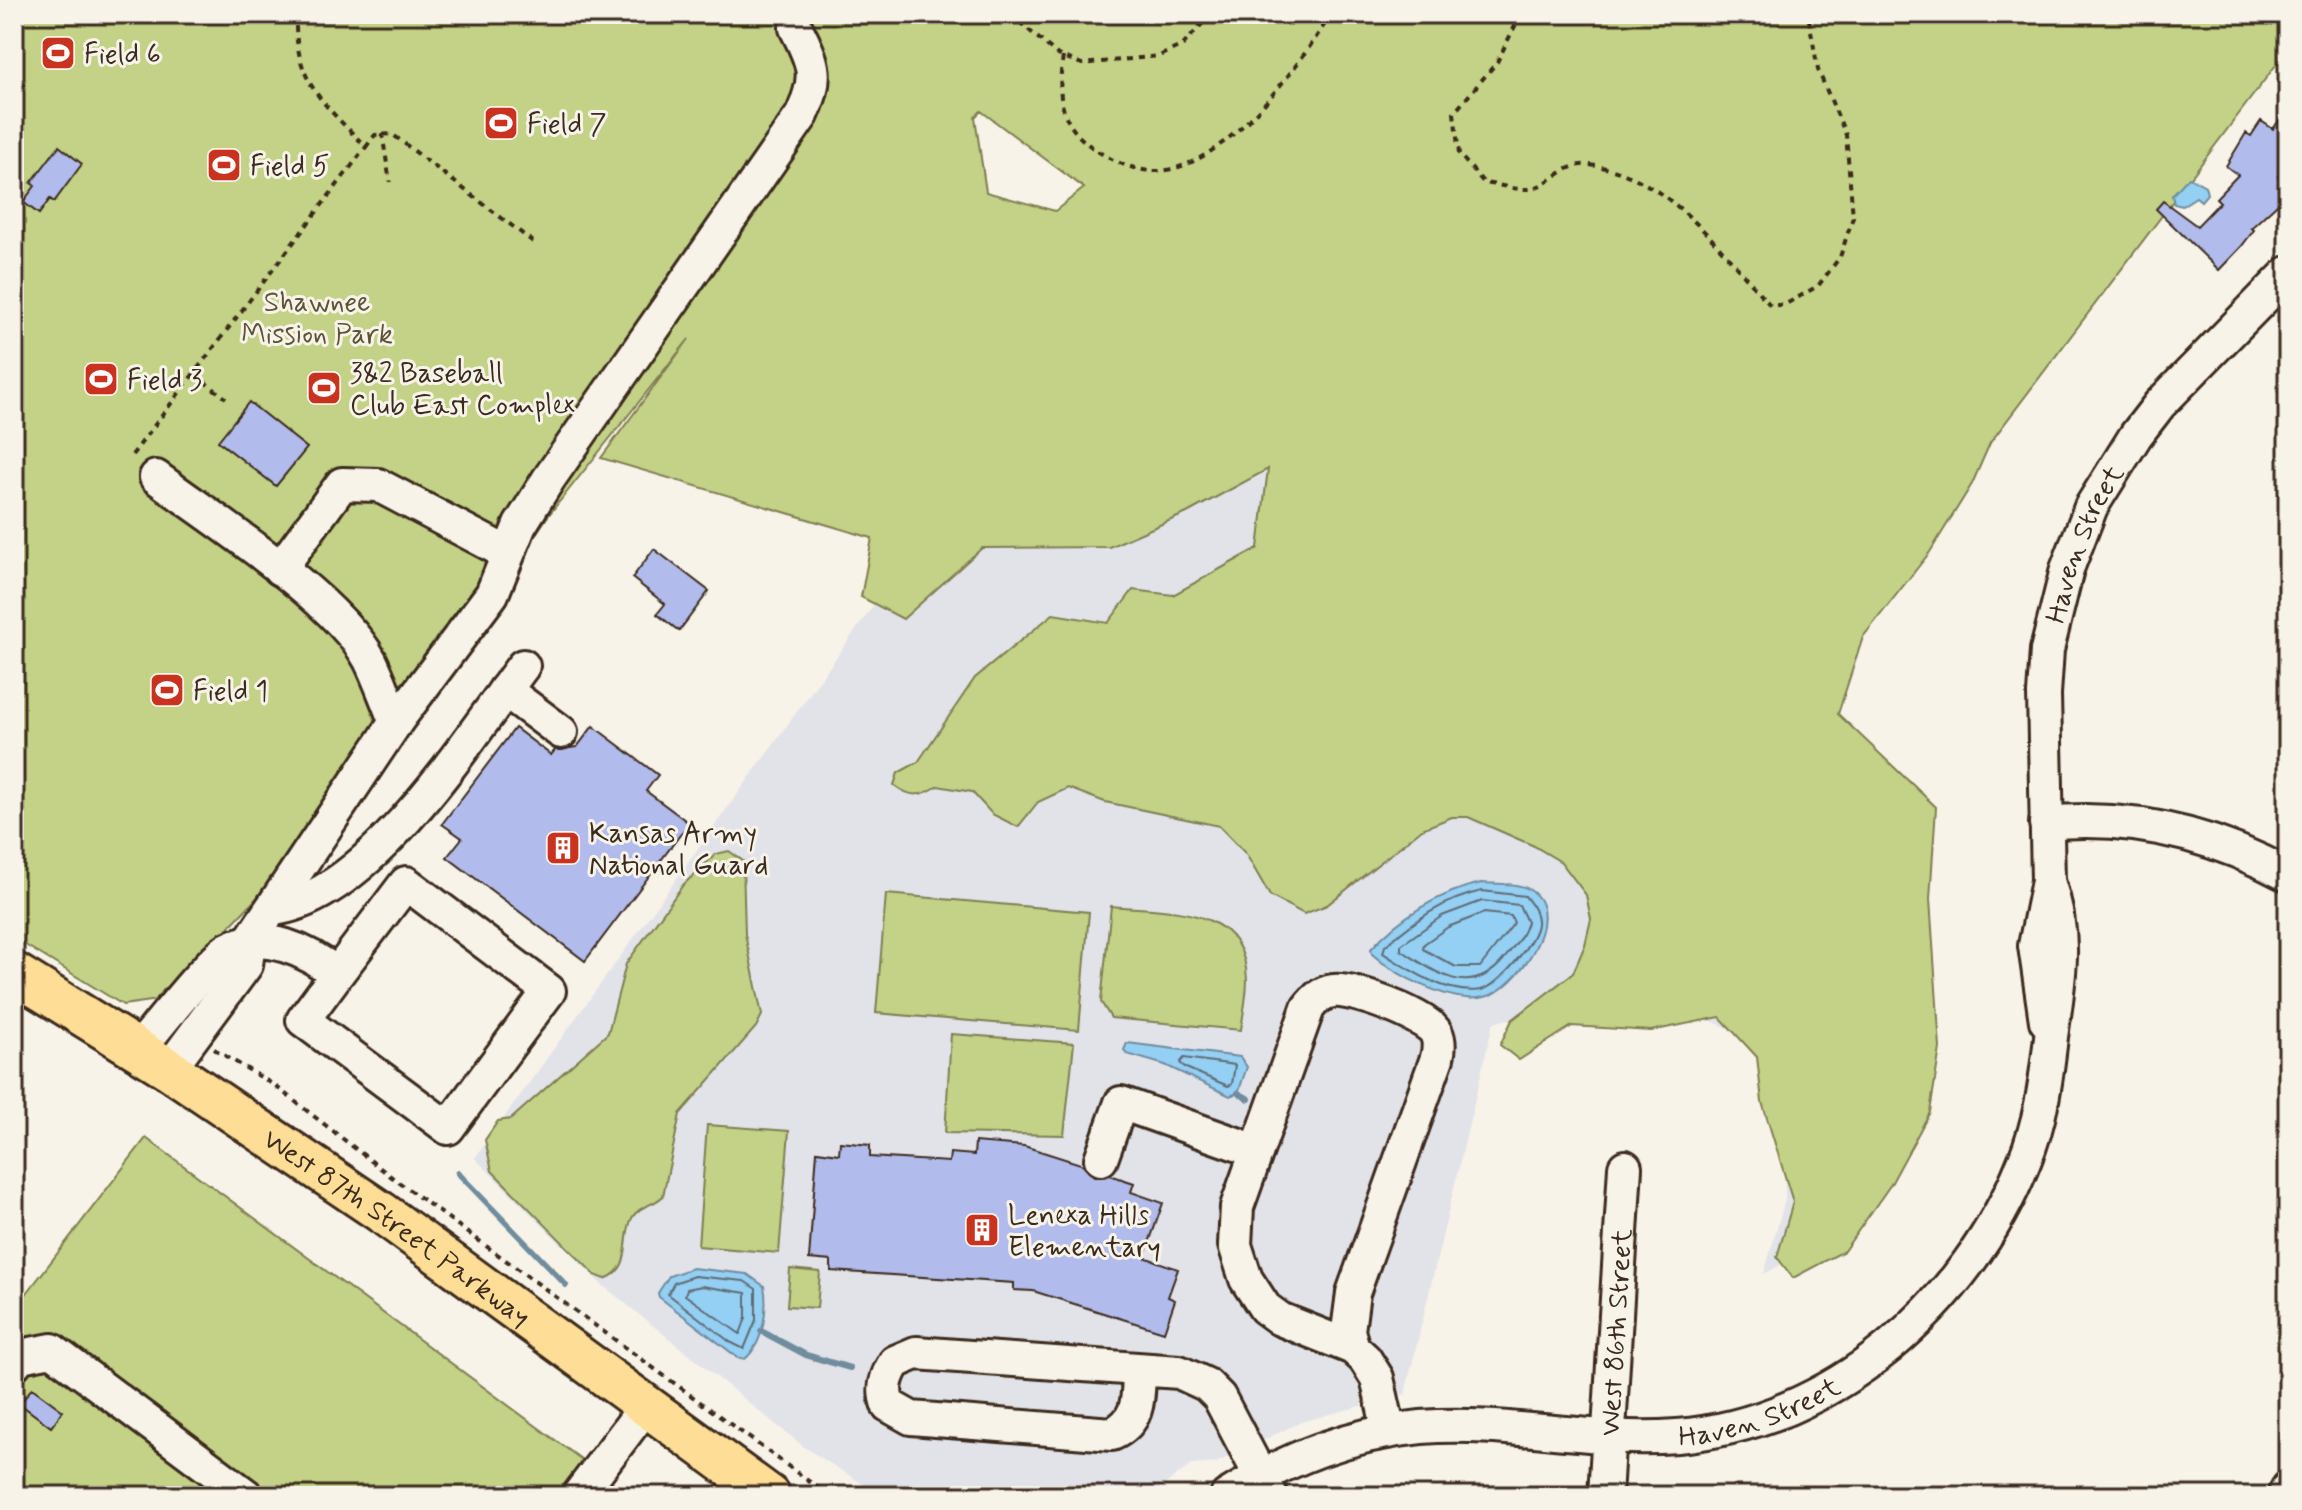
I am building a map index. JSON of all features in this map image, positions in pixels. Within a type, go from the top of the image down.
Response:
[{"type":"main road","name":"West 87th Street Parkway","points":[[14,973],[165,1054],[770,1496]]},
{"type":"street","points":[[165,1054],[246,965],[249,942],[396,722],[492,594],[507,553],[548,480],[802,115],[814,85],[812,60],[796,28]]},
{"type":"street","name":"Haven Street","points":[[1227,1496],[1266,1486],[1300,1455],[1389,1431],[1451,1427],[1607,1436],[1676,1436],[1710,1431],[1787,1408],[1837,1384],[1908,1331],[1979,1250],[2016,1184],[2032,1142],[2047,1085],[2063,958],[2058,911],[2048,881],[2047,650],[2067,569],[2091,507],[2111,472],[2160,404],[2288,273]]},
{"type":"street","points":[[156,477],[280,569],[348,630],[369,659],[396,722]]},
{"type":"street","points":[[280,569],[342,484],[378,485],[507,553]]},
{"type":"street","points":[[273,909],[297,906],[390,840],[514,678],[561,732]]},
{"type":"street","points":[[2046,823],[2087,818],[2127,820],[2174,830],[2220,844],[2288,875]]},
{"type":"street","points":[[406,883],[549,991],[448,1128],[303,1020],[337,974],[406,883]]},
{"type":"street","points":[[165,1054],[226,949],[249,942],[287,946],[303,951],[337,974]]},
{"type":"street","points":[[1353,1348],[1280,1319],[1265,1308],[1246,1279],[1235,1245],[1237,1207],[1308,1008],[1315,998],[1342,990],[1418,1017],[1436,1031],[1439,1043],[1437,1058],[1349,1309],[1348,1331],[1353,1348],[1377,1378],[1389,1431]]},
{"type":"street","points":[[1101,1159],[1121,1103],[1256,1151]]},
{"type":"street","name":"West 86th Street","points":[[1605,1496],[1625,1167]]},
{"type":"street","points":[[14,1364],[20,1356],[52,1350],[247,1496]]},
{"type":"street","points":[[1139,1371],[1133,1418],[1126,1427],[1112,1434],[911,1418],[888,1405],[884,1395],[886,1380],[895,1362],[916,1353],[1179,1372],[1207,1385],[1219,1397],[1266,1486]]},
{"type":"street","points":[[578,1496],[646,1406]]},
{"type":"street","points":[[2284,1496],[2288,1488]]},
{"type":"path","points":[[296,14],[303,74],[322,102],[366,147]]},
{"type":"path","points":[[1010,14],[1063,57],[1082,64],[1159,56],[1183,45],[1211,14]]},
{"type":"path","points":[[1063,57],[1058,92],[1065,119],[1078,136],[1126,165],[1167,170],[1199,158],[1232,134],[1305,53],[1331,14]]},
{"type":"path","points":[[1521,14],[1497,62],[1454,113],[1459,154],[1484,183],[1529,189],[1567,166],[1589,165],[1639,179],[1708,234],[1771,306],[1786,304],[1818,286],[1840,257],[1853,217],[1846,135],[1818,70],[1808,14]]},
{"type":"path","points":[[382,133],[390,182]]},
{"type":"path","points":[[132,455],[375,135],[392,134],[537,245]]},
{"type":"path","points":[[194,374],[226,398]]},
{"type":"path","points":[[165,1054],[221,1051],[274,1085],[393,1178],[829,1496]]},
{"type":"shaded area","points":[[1143,232],[1914,805],[1832,1237],[1764,1274],[1785,1200],[1784,1094],[1760,1040],[1677,1008],[1595,996],[1493,1023],[1405,1394],[1301,1422],[1216,1463],[1191,1465],[1149,1496],[882,1496],[804,1447],[600,1283],[475,1158]]},
{"type":"green space","name":"Shawnee Mission Park","points":[[14,14],[2288,14],[2288,49],[1990,443],[1972,484],[1930,552],[1863,637],[1838,714],[1936,807],[1930,899],[1940,1048],[1930,1112],[1891,1184],[1844,1251],[1793,1278],[1777,1257],[1793,1202],[1762,1102],[1757,1057],[1720,1017],[1651,1031],[1572,1026],[1519,1060],[1500,1045],[1512,1020],[1573,973],[1585,945],[1591,919],[1586,895],[1561,862],[1534,846],[1468,817],[1452,817],[1422,829],[1327,905],[1304,914],[1270,896],[1246,854],[1219,826],[1105,802],[1068,788],[1038,802],[1018,827],[992,814],[972,792],[938,786],[916,794],[894,785],[898,773],[918,762],[975,678],[1053,614],[1108,623],[1133,590],[1173,595],[1258,548],[1268,469],[1187,513],[1109,547],[982,548],[903,619],[861,597],[872,538],[601,458],[689,339],[548,516],[394,746],[289,865],[158,1000],[123,1005],[14,938]],"holes":[[[981,111],[1084,188],[1055,211],[986,192],[975,117]]]},
{"type":"green space","points":[[729,851],[743,861],[745,934],[762,1015],[756,1027],[680,1114],[663,1196],[632,1218],[620,1268],[605,1279],[595,1275],[492,1171],[485,1140],[498,1121],[511,1119],[608,1033],[626,964],[683,885],[716,854]]},
{"type":"green space","points":[[886,894],[1089,912],[1079,1030],[876,1013]]},
{"type":"green space","points":[[1111,906],[1199,917],[1218,925],[1233,937],[1243,955],[1247,980],[1241,1030],[1111,1018],[1101,1002]]},
{"type":"green space","points":[[951,1034],[1074,1043],[1064,1135],[945,1133]]},
{"type":"green space","points":[[707,1125],[789,1131],[779,1253],[698,1246]]},
{"type":"green space","points":[[146,1138],[631,1496],[14,1496],[14,1310]]},
{"type":"green space","points":[[790,1269],[820,1272],[817,1308],[787,1306]]},
{"type":"water","points":[[2189,177],[2205,186],[2207,194],[2201,201],[2196,197],[2182,206],[2174,204],[2172,195]]},
{"type":"water","points":[[1481,883],[1525,887],[1541,902],[1544,917],[1534,951],[1511,981],[1497,991],[1485,997],[1457,997],[1409,979],[1372,954],[1371,949],[1382,937],[1407,916],[1436,899]]},
{"type":"water","points":[[1127,1043],[1240,1057],[1247,1067],[1238,1093],[1230,1096],[1165,1065],[1127,1054],[1124,1050]]},
{"type":"water","points":[[692,1268],[747,1274],[764,1286],[763,1325],[757,1344],[745,1359],[737,1357],[659,1297],[658,1293],[669,1276]]},
{"type":"building","points":[[2288,108],[2288,162],[2278,176],[2288,184],[2288,194],[2251,228],[2254,230],[2219,270],[2156,209],[2163,201],[2197,226],[2220,202],[2216,198],[2238,175],[2226,166],[2246,133],[2251,136],[2261,121],[2273,129]]},
{"type":"building","points":[[59,146],[82,164],[54,202],[50,199],[39,214],[23,202],[35,186],[31,183]]},
{"type":"building","points":[[249,402],[307,448],[276,486],[218,441]]},
{"type":"building","points":[[654,549],[709,591],[679,631],[657,614],[665,604],[632,578]]},
{"type":"building","name":"Kansas Army National Guard","points":[[593,726],[658,775],[646,791],[689,823],[585,961],[447,857],[462,838],[442,824],[515,728],[551,755],[555,750],[577,747]]},
{"type":"building","name":"Lenexa Hills Elementary","points":[[840,1142],[870,1145],[870,1157],[949,1162],[950,1153],[974,1155],[975,1142],[1024,1146],[1084,1165],[1095,1177],[1110,1175],[1134,1183],[1131,1192],[1163,1203],[1144,1257],[1178,1269],[1168,1297],[1175,1300],[1164,1332],[1033,1291],[1014,1290],[1014,1283],[831,1271],[831,1261],[809,1259],[817,1151],[839,1154]]},
{"type":"building","points":[[32,1388],[63,1411],[51,1427],[20,1404]]},
{"type":"waterway","points":[[1238,1093],[1249,1099]]},
{"type":"waterway","points":[[458,1173],[566,1285]]},
{"type":"waterway","points":[[761,1331],[806,1355],[850,1368]]},
{"type":"place","name":"Field 6","points":[[58,53]]},
{"type":"place","name":"Field 7","points":[[501,123]]},
{"type":"place","name":"Field 5","points":[[224,165]]},
{"type":"place","name":"Field 3","points":[[101,379]]},
{"type":"place","name":"3&2 Baseball Club East Complex","points":[[324,388]]},
{"type":"place","name":"Field 1","points":[[167,690]]},
{"type":"place","name":"Kansas Army National Guard","points":[[563,848]]},
{"type":"place","name":"Lenexa Hills Elementary","points":[[982,1230]]}]
